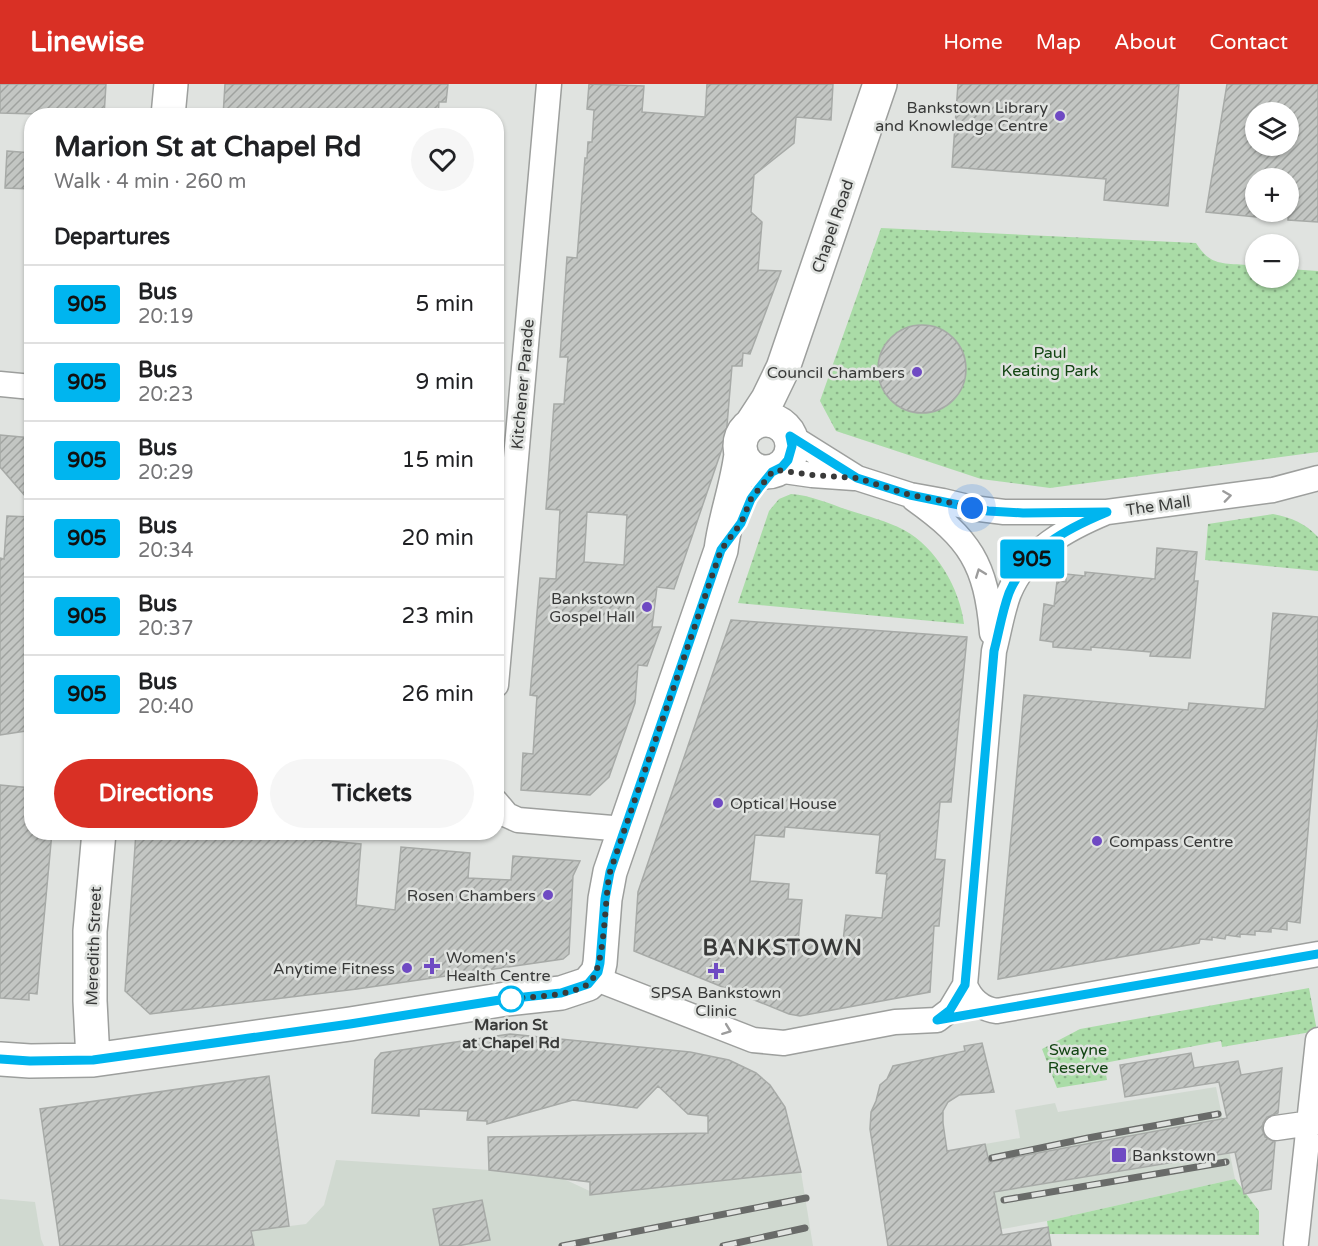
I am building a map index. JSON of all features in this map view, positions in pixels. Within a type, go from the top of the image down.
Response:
[{"type":"street","points":[[169,108],[171,84]]},
{"type":"street","name":"Kitchener Parade","points":[[504,594],[549,84]]},
{"type":"street","name":"Chapel Road","points":[[594,978],[598,972],[601,954],[607,884],[721,550],[724,523],[735,494],[746,439],[783,368],[880,84]]},
{"type":"street","name":"Chapel Road","points":[[783,368],[782,401],[789,434]]},
{"type":"street","points":[[0,384],[24,386]]},
{"type":"street","points":[[760,421],[771,421],[781,425],[789,434],[792,446],[790,456],[785,464],[775,471],[761,472],[750,467],[746,439],[760,421]]},
{"type":"street","name":"The Mall","points":[[789,434],[857,478]]},
{"type":"street","name":"Chapel Road","points":[[721,550],[741,523],[751,499],[775,471]]},
{"type":"street","name":"The Mall","points":[[775,471],[857,478],[910,495],[996,512],[1023,513],[1107,512],[1273,490],[1318,478]]},
{"type":"street","points":[[1273,490],[1310,493],[1318,496]]},
{"type":"street","points":[[910,495],[954,530],[970,551],[987,593],[994,651]]},
{"type":"street","points":[[0,1059],[93,1060],[350,1024],[506,999],[561,993],[588,984],[594,978],[753,1040],[784,1043],[895,1022],[937,1020],[950,1010],[965,985],[994,651],[1005,604],[1024,567],[1051,540],[1107,512]]},
{"type":"street","points":[[504,811],[518,820],[624,829]]},
{"type":"street","name":"Meredith Street","points":[[93,1060],[90,931],[98,840]]},
{"type":"street","points":[[965,985],[970,995],[979,1004],[984,1008],[997,1011],[1318,954]]},
{"type":"street","points":[[1296,1243],[1313,1123],[1318,1040]]},
{"type":"street","points":[[1276,1128],[1313,1123]]},
{"type":"shaded area","points":[[1216,1087],[1235,1179],[997,1230],[998,1216],[985,1144],[1020,1138],[1015,1110],[1055,1103],[1058,1112]]},
{"type":"shaded area","points":[[336,1160],[490,1170],[564,1179],[596,1194],[801,1172],[813,1246],[248,1246],[253,1245],[251,1231],[306,1224],[324,1205]]},
{"type":"shaded area","points":[[0,1199],[35,1202],[44,1246],[0,1246]]},
{"type":"green space","name":"Paul Keating Park","points":[[881,228],[1196,243],[1212,260],[1245,265],[1245,288],[1299,288],[1299,270],[1318,271],[1318,452],[1050,488],[981,479],[836,431],[820,401]]},
{"type":"green space","points":[[791,494],[813,498],[884,521],[916,537],[936,558],[952,583],[964,624],[738,603],[769,511],[779,499]]},
{"type":"green space","points":[[1273,514],[1298,522],[1318,537],[1318,571],[1205,560],[1208,524]]},
{"type":"green space","name":"Swayne Reserve","points":[[1309,988],[1317,1031],[1222,1047],[1221,1041],[1104,1063],[1107,1080],[1057,1088],[1042,1049],[1080,1029]]},
{"type":"green space","points":[[1235,1179],[1259,1211],[1259,1235],[1049,1234],[1047,1221]]},
{"type":"building","points":[[0,84],[106,84],[104,108],[24,108],[24,114],[0,113]]},
{"type":"building","points":[[225,84],[448,84],[446,102],[439,102],[439,108],[224,108]]},
{"type":"building","points":[[589,84],[644,86],[642,112],[705,117],[707,84],[833,84],[831,120],[796,117],[794,143],[754,175],[751,212],[762,222],[758,270],[781,271],[750,354],[743,353],[742,366],[732,366],[726,437],[674,589],[657,587],[652,627],[661,627],[647,666],[638,665],[635,703],[609,777],[590,795],[521,790],[523,753],[533,754],[537,696],[530,695],[540,578],[556,579],[560,510],[546,509],[554,404],[564,404],[568,357],[560,357],[567,257],[577,258],[585,158],[587,158],[588,142],[592,142],[594,110],[587,109]],"holes":[[[587,512],[627,515],[624,565],[584,562]]]},
{"type":"building","points":[[958,84],[1179,84],[1168,206],[1104,200],[1106,179],[952,167]]},
{"type":"building","points":[[1227,84],[1318,84],[1318,222],[1299,221],[1299,168],[1245,168],[1245,216],[1206,212]]},
{"type":"building","points":[[7,151],[24,152],[24,189],[5,188]]},
{"type":"building","points":[[922,325],[939,328],[953,338],[963,352],[966,369],[963,386],[953,400],[939,410],[922,413],[905,410],[891,400],[881,386],[878,369],[881,352],[891,338],[905,328]]},
{"type":"building","points":[[0,435],[24,437],[24,495],[0,467]]},
{"type":"building","points":[[7,516],[24,517],[24,731],[0,735],[0,558],[4,559]]},
{"type":"building","points":[[1157,548],[1197,552],[1194,581],[1198,581],[1190,658],[1150,656],[1151,652],[1091,647],[1091,650],[1053,647],[1053,642],[1040,640],[1044,604],[1054,606],[1057,581],[1066,582],[1066,574],[1085,576],[1085,572],[1155,579]]},
{"type":"building","points":[[1273,613],[1318,617],[1318,718],[1300,923],[1287,921],[1287,930],[1271,928],[1271,932],[1255,931],[1255,935],[1240,934],[1240,937],[1226,935],[1225,939],[1212,937],[1212,940],[1200,939],[1199,943],[998,979],[1024,695],[1188,710],[1189,703],[1265,709]]},
{"type":"building","points":[[731,620],[967,637],[951,802],[940,802],[935,859],[945,860],[939,926],[934,926],[930,992],[800,1016],[789,1014],[634,951],[638,892]],"holes":[[[785,827],[880,835],[876,873],[887,874],[882,918],[846,915],[843,941],[831,940],[831,945],[798,942],[802,900],[788,899],[789,884],[750,881],[755,835],[784,837]]]},
{"type":"building","points":[[0,785],[24,787],[24,840],[51,840],[37,994],[29,993],[29,1000],[0,998]]},
{"type":"building","points":[[135,840],[318,840],[361,844],[356,905],[395,910],[401,847],[470,853],[468,878],[511,880],[513,856],[580,861],[573,876],[569,954],[563,959],[357,989],[150,1014],[125,991]]},
{"type":"building","points":[[510,1034],[690,1052],[729,1060],[756,1073],[770,1085],[785,1107],[801,1172],[590,1195],[590,1182],[489,1170],[488,1137],[708,1133],[708,1116],[688,1114],[658,1086],[637,1108],[573,1100],[487,1124],[487,1121],[467,1120],[468,1111],[419,1109],[419,1116],[372,1113],[375,1060],[381,1053]]},
{"type":"building","points":[[982,1043],[994,1092],[959,1095],[948,1102],[943,1111],[943,1123],[947,1151],[985,1144],[989,1162],[1227,1118],[1219,1082],[1125,1097],[1120,1065],[1191,1053],[1194,1068],[1238,1061],[1241,1075],[1282,1068],[1278,1113],[1267,1117],[1262,1129],[1265,1137],[1275,1142],[1271,1189],[1244,1194],[1235,1152],[994,1192],[1002,1235],[1048,1227],[1051,1246],[888,1246],[870,1129],[871,1112],[880,1085],[887,1079],[893,1066],[965,1051],[964,1046]]},
{"type":"building","points":[[269,1076],[289,1226],[251,1231],[254,1246],[60,1246],[40,1109]]},
{"type":"building","points":[[482,1200],[490,1240],[457,1246],[440,1246],[433,1209]]},
{"type":"railway","points":[[992,1158],[1218,1114]]},
{"type":"railway","points":[[1004,1200],[1226,1162]]},
{"type":"railway","points":[[562,1246],[806,1198]]},
{"type":"railway","points":[[723,1246],[805,1228]]},
{"type":"bus line","name":"905","points":[[0,1059],[93,1060],[350,1024],[506,999],[561,993],[588,984],[598,972],[600,963],[605,899],[610,872],[721,550],[741,523],[751,499],[759,488],[772,472],[782,467],[788,460],[792,451],[790,436],[857,478],[910,495],[988,511],[1107,512],[1051,540],[1024,567],[1005,604],[994,651],[965,985],[950,1010],[937,1020],[1318,954]]},
{"type":"place","name":"Bankstown Library and Knowledge Centre","points":[[1060,116]]},
{"type":"place","name":"Council Chambers","points":[[917,372]]},
{"type":"place","name":"Bankstown Gospel Hall","points":[[647,607]]},
{"type":"place","name":"Optical House","points":[[718,803]]},
{"type":"place","name":"Compass Centre","points":[[1097,841]]},
{"type":"place","name":"Rosen Chambers","points":[[548,895]]},
{"type":"place","name":"Women's Health Centre","points":[[432,966]]},
{"type":"place","name":"Anytime Fitness","points":[[407,968]]},
{"type":"place","name":"SPSA Bankstown Clinic","points":[[716,971]]},
{"type":"place","name":"Marion St at Chapel Rd","points":[[511,999]]},
{"type":"place","name":"Bankstown","points":[[1119,1155]]},
{"type":"district","name":"BANKSTOWN","points":[[783,947]]},
{"type":"route","points":[[511,999],[506,999],[561,993],[579,988],[588,984],[598,972],[610,872],[721,550],[741,523],[751,499],[772,472],[777,470],[857,478],[910,495],[972,508]]}]
